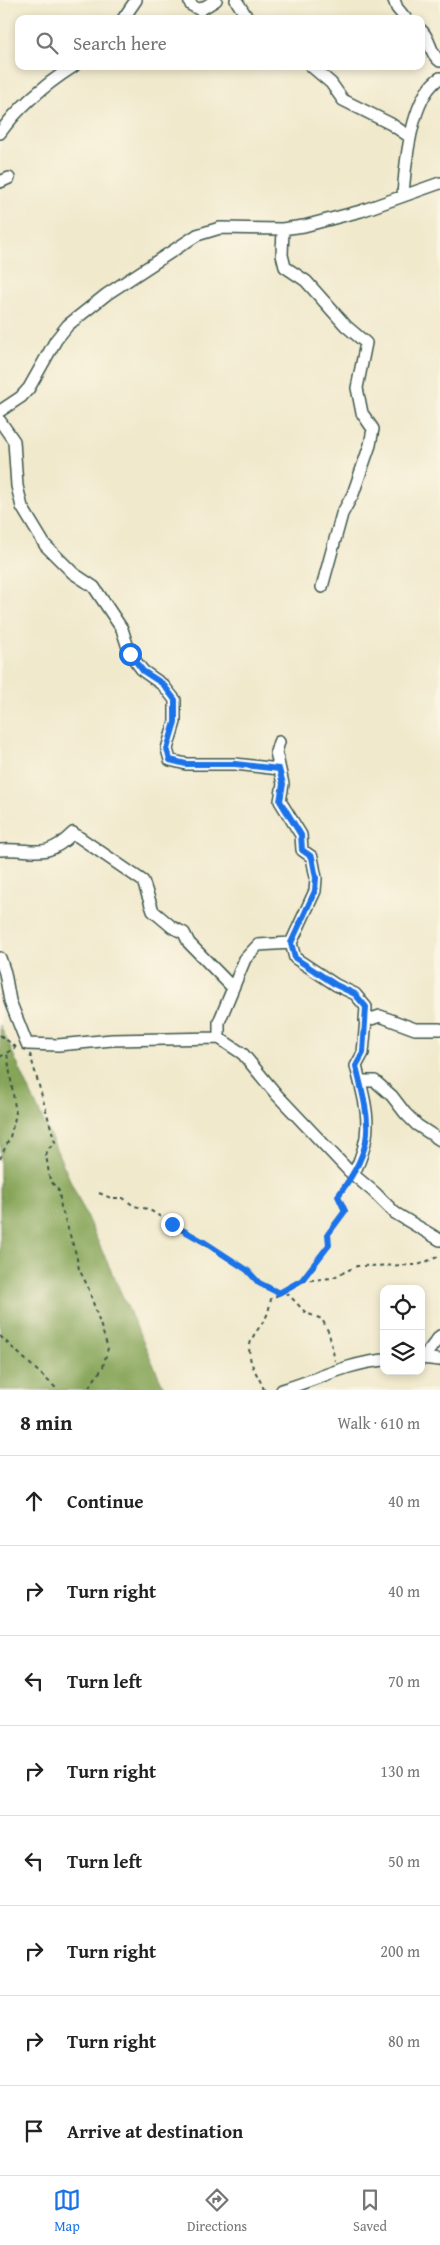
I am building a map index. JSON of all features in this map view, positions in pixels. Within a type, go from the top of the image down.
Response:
[{"type":"street","points":[[125,15],[136,0]]},
{"type":"street","points":[[189,0],[191,5],[200,10],[216,0]]},
{"type":"street","points":[[236,0],[245,15]]},
{"type":"street","points":[[394,0],[403,15]]},
{"type":"street","points":[[425,34],[429,37],[435,57],[440,61]]},
{"type":"street","points":[[0,133],[27,102],[69,70]]},
{"type":"street","points":[[316,70],[331,83],[343,100],[410,136]]},
{"type":"street","points":[[403,196],[406,155],[410,136],[426,94],[440,78]]},
{"type":"street","points":[[0,411],[21,397],[29,388],[56,340],[68,325],[106,294],[197,235],[220,228],[283,229],[304,226],[361,210],[440,183]]},
{"type":"street","points":[[283,229],[282,255],[285,267],[306,281],[346,326],[366,343],[357,388],[362,413],[373,429],[370,445],[353,494],[342,514],[322,587]]},
{"type":"street","points":[[0,421],[14,442],[16,486],[22,507],[46,544],[74,573],[94,587],[122,629],[130,654],[143,671],[163,684],[175,700],[175,722],[167,749],[170,760],[186,764],[235,764],[279,769]]},
{"type":"street","points":[[279,742],[276,752],[283,784],[280,801],[301,835],[302,850],[312,857],[316,878],[315,891],[291,943],[295,958],[336,985],[355,994],[366,1007],[363,1053],[356,1066],[365,1096],[368,1117],[367,1138],[362,1158],[353,1175]]},
{"type":"street","points":[[0,850],[19,848],[32,853],[47,851],[62,844],[73,833],[143,881],[153,911],[172,927],[184,933],[189,943],[233,988]]},
{"type":"street","points":[[219,1038],[219,1022],[245,959],[258,945],[291,943]]},
{"type":"street","points":[[0,958],[6,973],[10,1001],[22,1046],[112,1040],[219,1038],[243,1054],[277,1096],[353,1175],[395,1213],[440,1240]]},
{"type":"street","points":[[366,1020],[380,1016],[415,1029],[440,1029]]},
{"type":"street","points":[[360,1081],[375,1082],[392,1096],[417,1125],[440,1140]]},
{"type":"street","points":[[425,1354],[440,1336]]},
{"type":"street","points":[[425,1358],[440,1360]]},
{"type":"street","points":[[282,1390],[344,1368],[368,1361],[380,1360]]},
{"type":"path","points":[[0,1035],[22,1046],[55,1142],[48,1149],[46,1155],[50,1180],[59,1191],[61,1207],[79,1269],[88,1287],[108,1348],[103,1367],[87,1390]]},
{"type":"path","points":[[0,1057],[22,1046]]},
{"type":"path","points":[[0,1159],[10,1137],[16,1114],[7,1053]]},
{"type":"path","points":[[264,1390],[261,1381],[252,1367],[249,1355],[250,1339],[268,1314],[271,1299],[302,1280],[329,1245],[328,1234],[345,1211],[338,1196],[353,1175]]},
{"type":"path","points":[[98,1193],[110,1198],[123,1198],[134,1206],[148,1209],[247,1270],[259,1283],[279,1293],[288,1294],[306,1313],[322,1319],[328,1333],[334,1360],[344,1368]]},
{"type":"path","points":[[302,1280],[332,1278],[357,1266],[418,1264],[440,1256]]},
{"type":"path","points":[[0,1336],[58,1390]]},
{"type":"green space","points":[[0,1025],[165,1390],[0,1390]]},
{"type":"route","points":[[130,654],[143,671],[163,684],[175,700],[175,722],[167,749],[170,760],[186,764],[235,764],[279,769],[283,784],[280,801],[301,835],[302,850],[312,857],[316,878],[315,891],[291,943],[295,958],[336,985],[355,994],[366,1007],[363,1053],[356,1066],[365,1096],[368,1117],[367,1138],[362,1158],[338,1196],[345,1211],[328,1234],[329,1245],[302,1280],[279,1293],[259,1283],[247,1270],[172,1224]]}]
